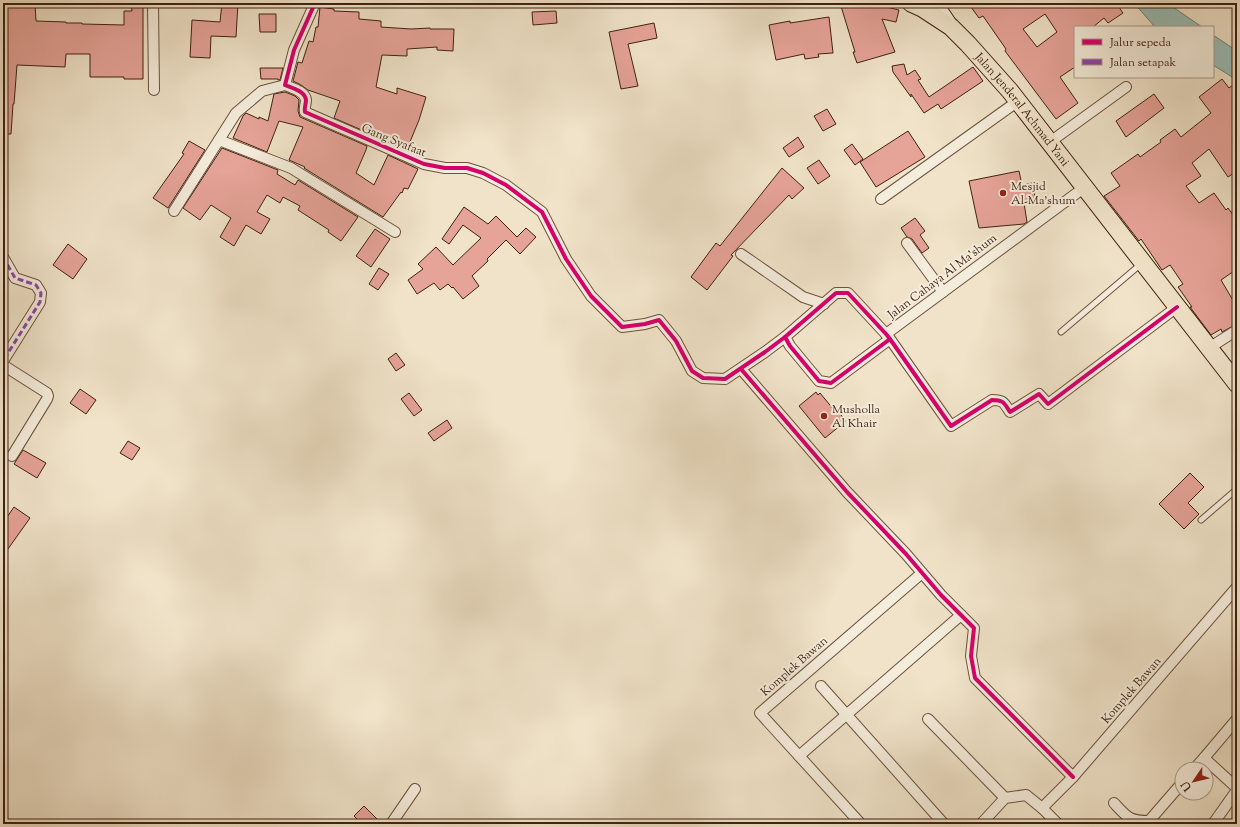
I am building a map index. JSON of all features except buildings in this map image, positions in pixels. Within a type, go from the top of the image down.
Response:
[{"type":"main road","name":"Jalan Jenderal Achmad Yani","points":[[911,3],[951,27],[1018,101],[1237,384]]},
{"type":"main road","points":[[934,3],[951,27]]},
{"type":"street","points":[[153,3],[154,90]]},
{"type":"street","points":[[174,210],[236,113],[262,91],[285,85],[294,50],[315,3]]},
{"type":"street","name":"Gang Syafaat","points":[[285,85],[301,92],[305,96],[305,112],[335,126],[424,164],[445,168],[467,168],[483,173],[506,185],[542,212],[566,259],[592,296],[622,327],[645,324],[659,320],[676,341],[692,371],[703,378],[725,379],[741,369]]},
{"type":"street","points":[[1050,142],[1126,87]]},
{"type":"street","points":[[881,199],[1018,101]]},
{"type":"street","points":[[219,140],[291,168],[395,232]]},
{"type":"street","name":"Jalan Cahaya Al Ma'shum","points":[[1085,186],[943,292],[888,336],[951,426],[992,400],[1004,402],[1010,412],[1039,394],[1048,404],[1177,307]]},
{"type":"street","points":[[906,243],[943,292]]},
{"type":"street","points":[[741,254],[803,297],[824,304]]},
{"type":"street","points":[[3,257],[15,278],[36,285],[41,294],[40,302],[3,361]]},
{"type":"street","points":[[785,337],[790,346],[819,381],[831,383],[888,336],[848,293],[836,293],[785,337],[741,369],[847,492],[906,554],[941,595],[974,628],[971,656],[975,678],[1073,777]]},
{"type":"street","points":[[1209,348],[1237,330]]},
{"type":"street","points":[[3,365],[47,393],[48,396],[48,399],[12,456]]},
{"type":"street","name":"Komplek Bawan","points":[[861,824],[760,713],[922,573]]},
{"type":"street","name":"Komplek Bawan","points":[[1042,808],[1073,777],[1236,591]]},
{"type":"street","points":[[799,756],[961,615]]},
{"type":"street","points":[[821,686],[944,824]]},
{"type":"street","points":[[928,719],[1005,798]]},
{"type":"street","points":[[1201,761],[1237,719]]},
{"type":"street","points":[[1204,758],[1237,789],[1213,824]]},
{"type":"street","points":[[391,824],[415,789]]},
{"type":"street","points":[[1114,803],[1127,817],[1137,821],[1149,821],[1174,792]]},
{"type":"street","points":[[981,824],[1005,798],[1026,795],[1058,824]]},
{"type":"lane","points":[[1061,332],[1143,262]]},
{"type":"lane","points":[[1201,520],[1237,489]]},
{"type":"water","points":[[1134,3],[1167,3],[1201,26],[1154,26]]},
{"type":"water","points":[[1214,36],[1237,51],[1237,80],[1214,66]]},
{"type":"marked path","points":[[3,257],[15,278],[36,285],[41,293],[40,302],[3,361]]},
{"type":"cycle path","points":[[315,3],[294,50],[285,85],[298,90],[303,94],[306,100],[305,112],[424,164],[445,168],[467,168],[483,173],[506,185],[542,212],[566,259],[591,296],[622,327],[645,324],[659,320],[676,341],[692,371],[703,378],[725,379],[785,337]]},
{"type":"cycle path","points":[[890,339],[831,383],[819,381],[790,346],[785,337],[836,293],[848,293],[890,339],[951,426],[992,400],[1003,403],[1010,412],[1039,394],[1048,404],[1177,307]]},
{"type":"cycle path","points":[[741,369],[847,492],[906,554],[941,595],[974,628],[971,656],[975,678],[1073,777]]},
{"type":"place","name":"Mesjid Al-Ma'shum","points":[[1003,193]]},
{"type":"place","name":"Musholla Al Khair","points":[[824,416]]}]
